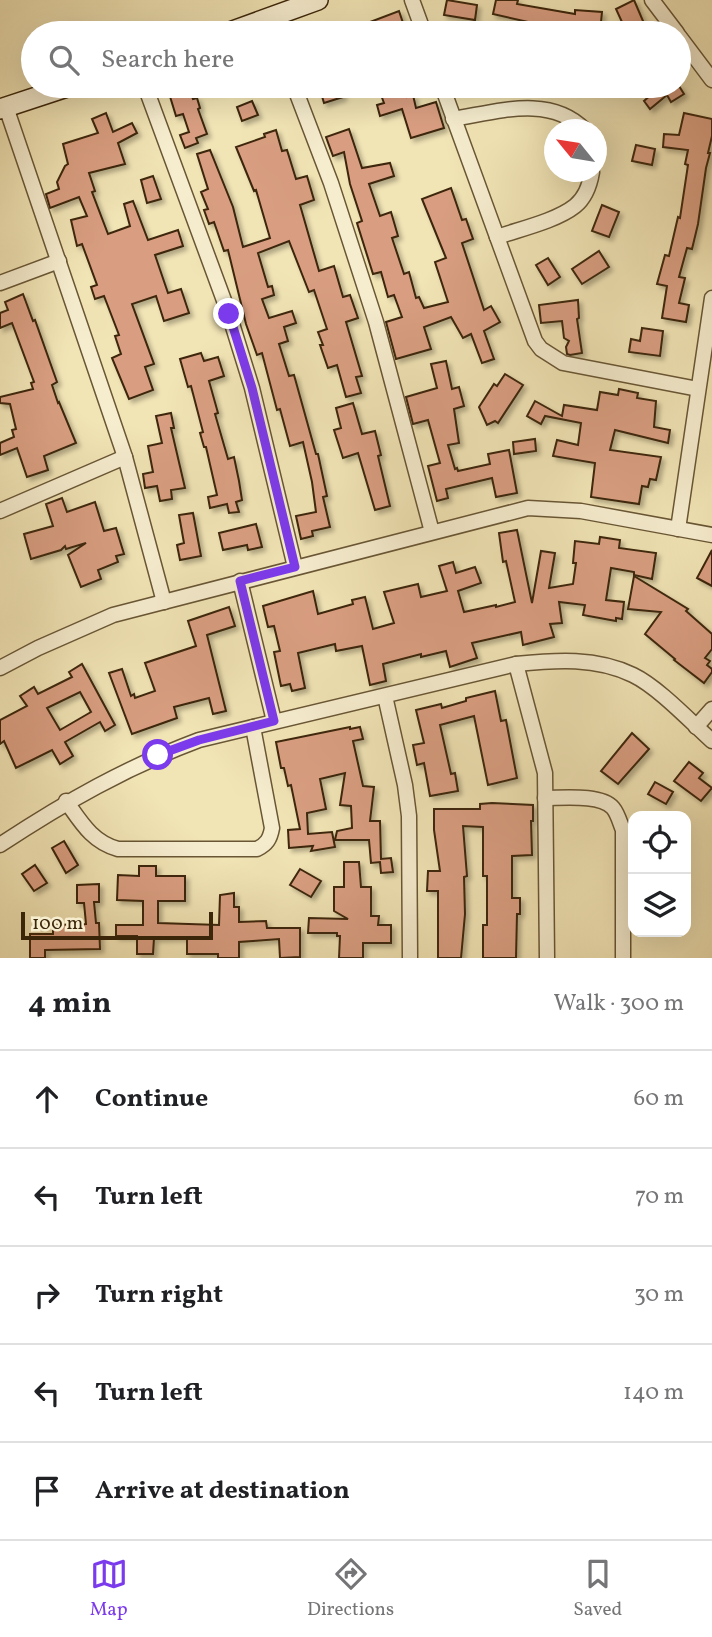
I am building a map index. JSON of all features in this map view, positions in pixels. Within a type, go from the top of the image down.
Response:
[{"type":"street","points":[[281,21],[318,0]]},
{"type":"street","points":[[412,0],[420,21]]},
{"type":"street","points":[[652,0],[668,21]]},
{"type":"street","points":[[691,52],[712,80]]},
{"type":"street","points":[[33,98],[3,108],[59,261],[125,457],[164,602]]},
{"type":"street","points":[[149,98],[229,314],[252,388],[295,567]]},
{"type":"street","points":[[299,98],[331,183],[376,322],[432,532]]},
{"type":"street","points":[[446,98],[535,341],[541,349],[563,363],[698,389]]},
{"type":"street","points":[[453,119],[519,109],[553,109],[575,119]]},
{"type":"street","points":[[497,237],[547,220],[576,206],[586,192],[589,182]]},
{"type":"street","points":[[0,283],[59,261]]},
{"type":"street","points":[[678,529],[712,298]]},
{"type":"street","points":[[0,511],[125,457]]},
{"type":"street","points":[[0,668],[113,615],[528,508],[581,511],[712,535]]},
{"type":"street","points":[[240,581],[274,721]]},
{"type":"street","points":[[0,845],[66,802],[158,755],[199,740],[516,664],[583,661],[635,676],[712,741]]},
{"type":"street","points":[[516,664],[545,773],[547,958]]},
{"type":"street","points":[[385,696],[405,785],[409,816],[410,958]]},
{"type":"street","points":[[696,727],[712,709]]},
{"type":"street","points":[[66,802],[89,834],[106,846],[118,849],[257,849],[265,845],[272,828],[253,727]]},
{"type":"street","points":[[545,798],[585,798],[601,801],[611,805],[617,814],[622,830],[623,958]]},
{"type":"building","points":[[447,0],[477,5],[475,20],[444,15]]},
{"type":"building","points":[[496,0],[518,0],[517,4],[575,14],[575,10],[602,12],[601,21],[524,21],[493,14]]},
{"type":"building","points":[[634,0],[643,21],[622,21],[616,9]]},
{"type":"building","points":[[399,11],[402,21],[373,21]]},
{"type":"building","points":[[170,98],[197,98],[207,134],[196,138],[198,143],[185,148],[180,135],[189,132],[183,114],[176,116]]},
{"type":"building","points":[[323,98],[340,98],[324,103]]},
{"type":"building","points":[[382,98],[414,98],[416,108],[436,102],[444,128],[411,138],[402,109],[380,116],[377,105],[384,103]]},
{"type":"building","points":[[647,98],[663,98],[650,109],[644,101]]},
{"type":"building","points":[[252,101],[258,115],[242,121],[237,107]]},
{"type":"building","points":[[106,113],[113,132],[132,123],[137,133],[118,143],[125,164],[89,173],[95,191],[92,192],[108,234],[130,226],[124,204],[133,201],[148,240],[178,230],[183,246],[155,255],[168,293],[181,289],[189,313],[164,321],[156,296],[132,304],[154,364],[145,367],[153,390],[129,399],[112,358],[121,354],[115,336],[119,335],[104,296],[95,299],[91,287],[97,285],[82,244],[77,246],[71,220],[87,216],[79,197],[50,208],[46,194],[59,189],[57,182],[68,164],[63,144],[98,133],[92,119]]},
{"type":"building","points":[[684,113],[712,119],[710,153],[698,224],[692,249],[687,248],[679,277],[685,278],[679,303],[689,305],[686,322],[662,318],[667,286],[657,284],[665,255],[669,256],[678,217],[680,218],[688,165],[685,164],[688,150],[663,147],[664,134],[679,135]]},
{"type":"building","points":[[349,129],[362,168],[390,163],[394,176],[369,184],[380,216],[391,212],[398,236],[392,238],[404,274],[409,272],[416,298],[419,297],[424,308],[448,302],[435,262],[446,258],[422,199],[451,188],[462,220],[466,219],[473,239],[462,243],[484,310],[491,306],[500,322],[484,331],[494,359],[482,363],[471,334],[463,338],[451,317],[424,327],[431,349],[396,359],[386,322],[402,317],[394,295],[388,297],[381,272],[373,274],[357,223],[362,221],[350,184],[344,152],[333,156],[326,137]]},
{"type":"building","points":[[276,130],[282,151],[287,150],[296,179],[307,176],[314,200],[300,205],[319,271],[334,266],[343,297],[350,295],[358,318],[346,322],[362,376],[356,377],[361,393],[346,397],[337,365],[328,368],[318,332],[327,329],[314,290],[309,292],[289,241],[258,253],[268,287],[272,286],[274,295],[262,299],[269,318],[292,311],[296,323],[284,327],[288,341],[279,344],[289,376],[294,375],[318,454],[327,496],[323,497],[330,527],[312,531],[313,536],[301,539],[296,516],[316,512],[303,442],[290,446],[262,353],[257,355],[246,324],[228,250],[224,251],[214,222],[209,224],[204,210],[208,209],[201,192],[208,189],[197,154],[210,150],[233,207],[243,247],[270,238],[256,190],[254,191],[236,147],[265,137],[264,134]]},
{"type":"building","points":[[636,145],[655,149],[652,165],[632,161]]},
{"type":"building","points":[[153,176],[161,199],[147,203],[141,180]]},
{"type":"building","points":[[602,205],[619,212],[609,237],[592,231]]},
{"type":"building","points":[[599,251],[609,267],[582,284],[572,269]]},
{"type":"building","points":[[548,258],[560,277],[548,285],[536,265]]},
{"type":"building","points":[[23,294],[57,382],[52,385],[58,403],[76,443],[44,456],[48,470],[27,477],[17,448],[0,455],[0,443],[14,437],[12,430],[16,429],[10,404],[0,403],[0,397],[33,389],[31,383],[34,382],[12,323],[0,328],[0,313],[8,310],[5,302]]},
{"type":"building","points":[[578,300],[577,319],[582,353],[570,355],[567,354],[569,341],[564,338],[562,321],[541,323],[539,305]]},
{"type":"building","points":[[642,328],[663,331],[660,356],[629,352],[631,339],[640,341]]},
{"type":"building","points":[[201,353],[204,361],[218,357],[224,376],[209,381],[228,459],[234,457],[242,500],[236,502],[239,512],[229,513],[227,504],[210,508],[208,497],[217,495],[200,433],[203,432],[191,386],[188,387],[180,359]]},
{"type":"building","points":[[446,361],[452,389],[459,387],[464,406],[454,409],[459,443],[448,445],[455,469],[458,471],[490,464],[488,454],[509,450],[517,493],[496,497],[492,478],[446,489],[448,498],[437,501],[428,466],[440,463],[428,420],[413,424],[406,397],[437,388],[431,364]]},
{"type":"building","points":[[505,374],[523,385],[498,423],[495,421],[487,425],[479,407],[494,384],[497,386]]},
{"type":"building","points":[[619,389],[638,393],[637,398],[656,401],[654,427],[670,430],[668,443],[615,430],[610,450],[661,457],[656,480],[650,479],[648,487],[642,486],[639,504],[591,497],[595,463],[553,456],[557,440],[578,445],[581,423],[545,416],[541,424],[527,416],[535,401],[562,416],[564,405],[597,410],[600,392],[618,395]]},
{"type":"building","points":[[353,403],[362,434],[375,431],[390,506],[375,510],[358,453],[343,458],[334,430],[341,428],[336,408]]},
{"type":"building","points":[[171,413],[174,428],[171,428],[185,488],[171,490],[172,499],[160,501],[157,486],[145,488],[143,474],[153,472],[148,446],[162,443],[156,416]]},
{"type":"building","points":[[535,439],[536,451],[514,454],[513,442]]},
{"type":"building","points":[[62,498],[67,512],[95,502],[104,531],[116,528],[124,554],[116,556],[118,562],[98,570],[101,579],[81,587],[68,555],[86,543],[66,549],[65,546],[61,550],[31,559],[24,534],[53,526],[46,504]]},
{"type":"building","points":[[193,513],[201,556],[180,560],[177,545],[184,543],[179,515]]},
{"type":"building","points":[[256,524],[262,547],[248,550],[247,545],[223,550],[219,533]]},
{"type":"building","points":[[517,530],[532,603],[541,551],[555,553],[549,588],[573,584],[575,541],[599,544],[600,537],[620,540],[619,548],[656,553],[652,579],[611,568],[606,600],[624,602],[622,619],[616,618],[616,621],[583,615],[585,605],[559,602],[562,623],[550,624],[554,637],[523,645],[521,632],[472,643],[477,658],[450,667],[446,651],[421,657],[421,654],[383,664],[386,681],[370,685],[362,646],[336,651],[335,644],[298,653],[305,688],[292,691],[290,684],[281,686],[274,652],[280,651],[274,626],[268,627],[263,606],[313,591],[318,614],[353,604],[352,600],[365,597],[373,629],[394,623],[384,592],[418,584],[421,597],[447,591],[439,566],[453,562],[456,573],[475,567],[481,583],[458,591],[464,612],[515,602],[506,561],[503,562],[499,533]]},
{"type":"building","points":[[712,550],[712,586],[697,578]]},
{"type":"building","points":[[634,576],[688,609],[686,611],[712,634],[712,649],[705,658],[710,661],[707,665],[712,672],[704,683],[645,634],[661,612],[628,609]]},
{"type":"building","points":[[229,607],[235,626],[207,635],[226,711],[213,714],[209,698],[174,707],[177,718],[132,734],[109,673],[122,669],[131,696],[134,694],[135,698],[155,691],[145,663],[196,646],[188,621]]},
{"type":"building","points":[[82,664],[115,725],[105,731],[100,722],[65,742],[73,756],[60,764],[52,750],[16,768],[4,741],[0,744],[0,720],[27,706],[20,696],[34,687],[38,694],[72,677],[69,672]],"holes":[[[80,692],[91,712],[60,730],[47,708]]]},
{"type":"building","points":[[495,691],[501,721],[506,720],[517,778],[488,785],[474,716],[440,725],[451,774],[455,773],[458,791],[430,796],[424,763],[417,765],[413,745],[424,743],[416,710],[441,704],[442,708],[466,701],[466,698]]},
{"type":"building","points":[[360,727],[363,739],[353,741],[363,786],[374,787],[370,821],[380,821],[381,859],[391,858],[393,872],[381,873],[380,862],[371,863],[369,840],[335,840],[337,831],[352,828],[351,806],[340,805],[345,773],[320,779],[326,809],[307,813],[308,834],[332,832],[335,847],[311,851],[313,846],[289,848],[288,830],[300,829],[291,785],[288,786],[284,768],[281,768],[276,742]]},
{"type":"building","points":[[632,733],[649,749],[618,784],[601,771]]},
{"type":"building","points":[[689,762],[703,773],[699,778],[712,788],[701,801],[674,781]]},
{"type":"building","points":[[655,782],[673,792],[666,804],[648,794]]},
{"type":"building","points":[[480,804],[533,805],[532,855],[512,856],[512,898],[520,898],[516,958],[483,958],[483,925],[487,925],[487,876],[483,876],[483,827],[463,826],[467,876],[464,877],[465,914],[461,958],[438,958],[438,891],[427,891],[428,871],[440,871],[434,809],[480,809]]},
{"type":"building","points":[[64,841],[78,865],[66,873],[52,848]]},
{"type":"building","points":[[344,862],[359,862],[361,887],[371,887],[371,916],[379,916],[378,925],[391,925],[391,943],[363,943],[363,958],[339,958],[340,936],[337,936],[337,933],[308,933],[309,918],[348,919],[334,911],[334,887],[344,887]]},
{"type":"building","points":[[35,865],[47,883],[34,891],[22,874]]},
{"type":"building","points":[[139,866],[156,866],[156,876],[185,876],[185,901],[158,901],[158,923],[219,925],[220,895],[234,893],[234,907],[239,907],[239,922],[266,921],[267,928],[300,928],[300,957],[280,958],[279,939],[239,942],[239,958],[218,958],[218,954],[187,954],[187,937],[154,938],[153,954],[137,954],[137,936],[116,936],[116,925],[143,925],[143,901],[117,900],[118,875],[139,876]]},
{"type":"building","points":[[300,869],[321,881],[311,897],[290,885]]},
{"type":"building","points":[[99,884],[99,902],[94,902],[96,923],[99,923],[100,949],[45,950],[45,958],[30,958],[30,934],[53,934],[53,925],[86,924],[84,903],[77,903],[77,885]]},
{"type":"route","points":[[158,755],[199,740],[274,721],[240,581],[295,567],[252,388],[229,314]]}]
